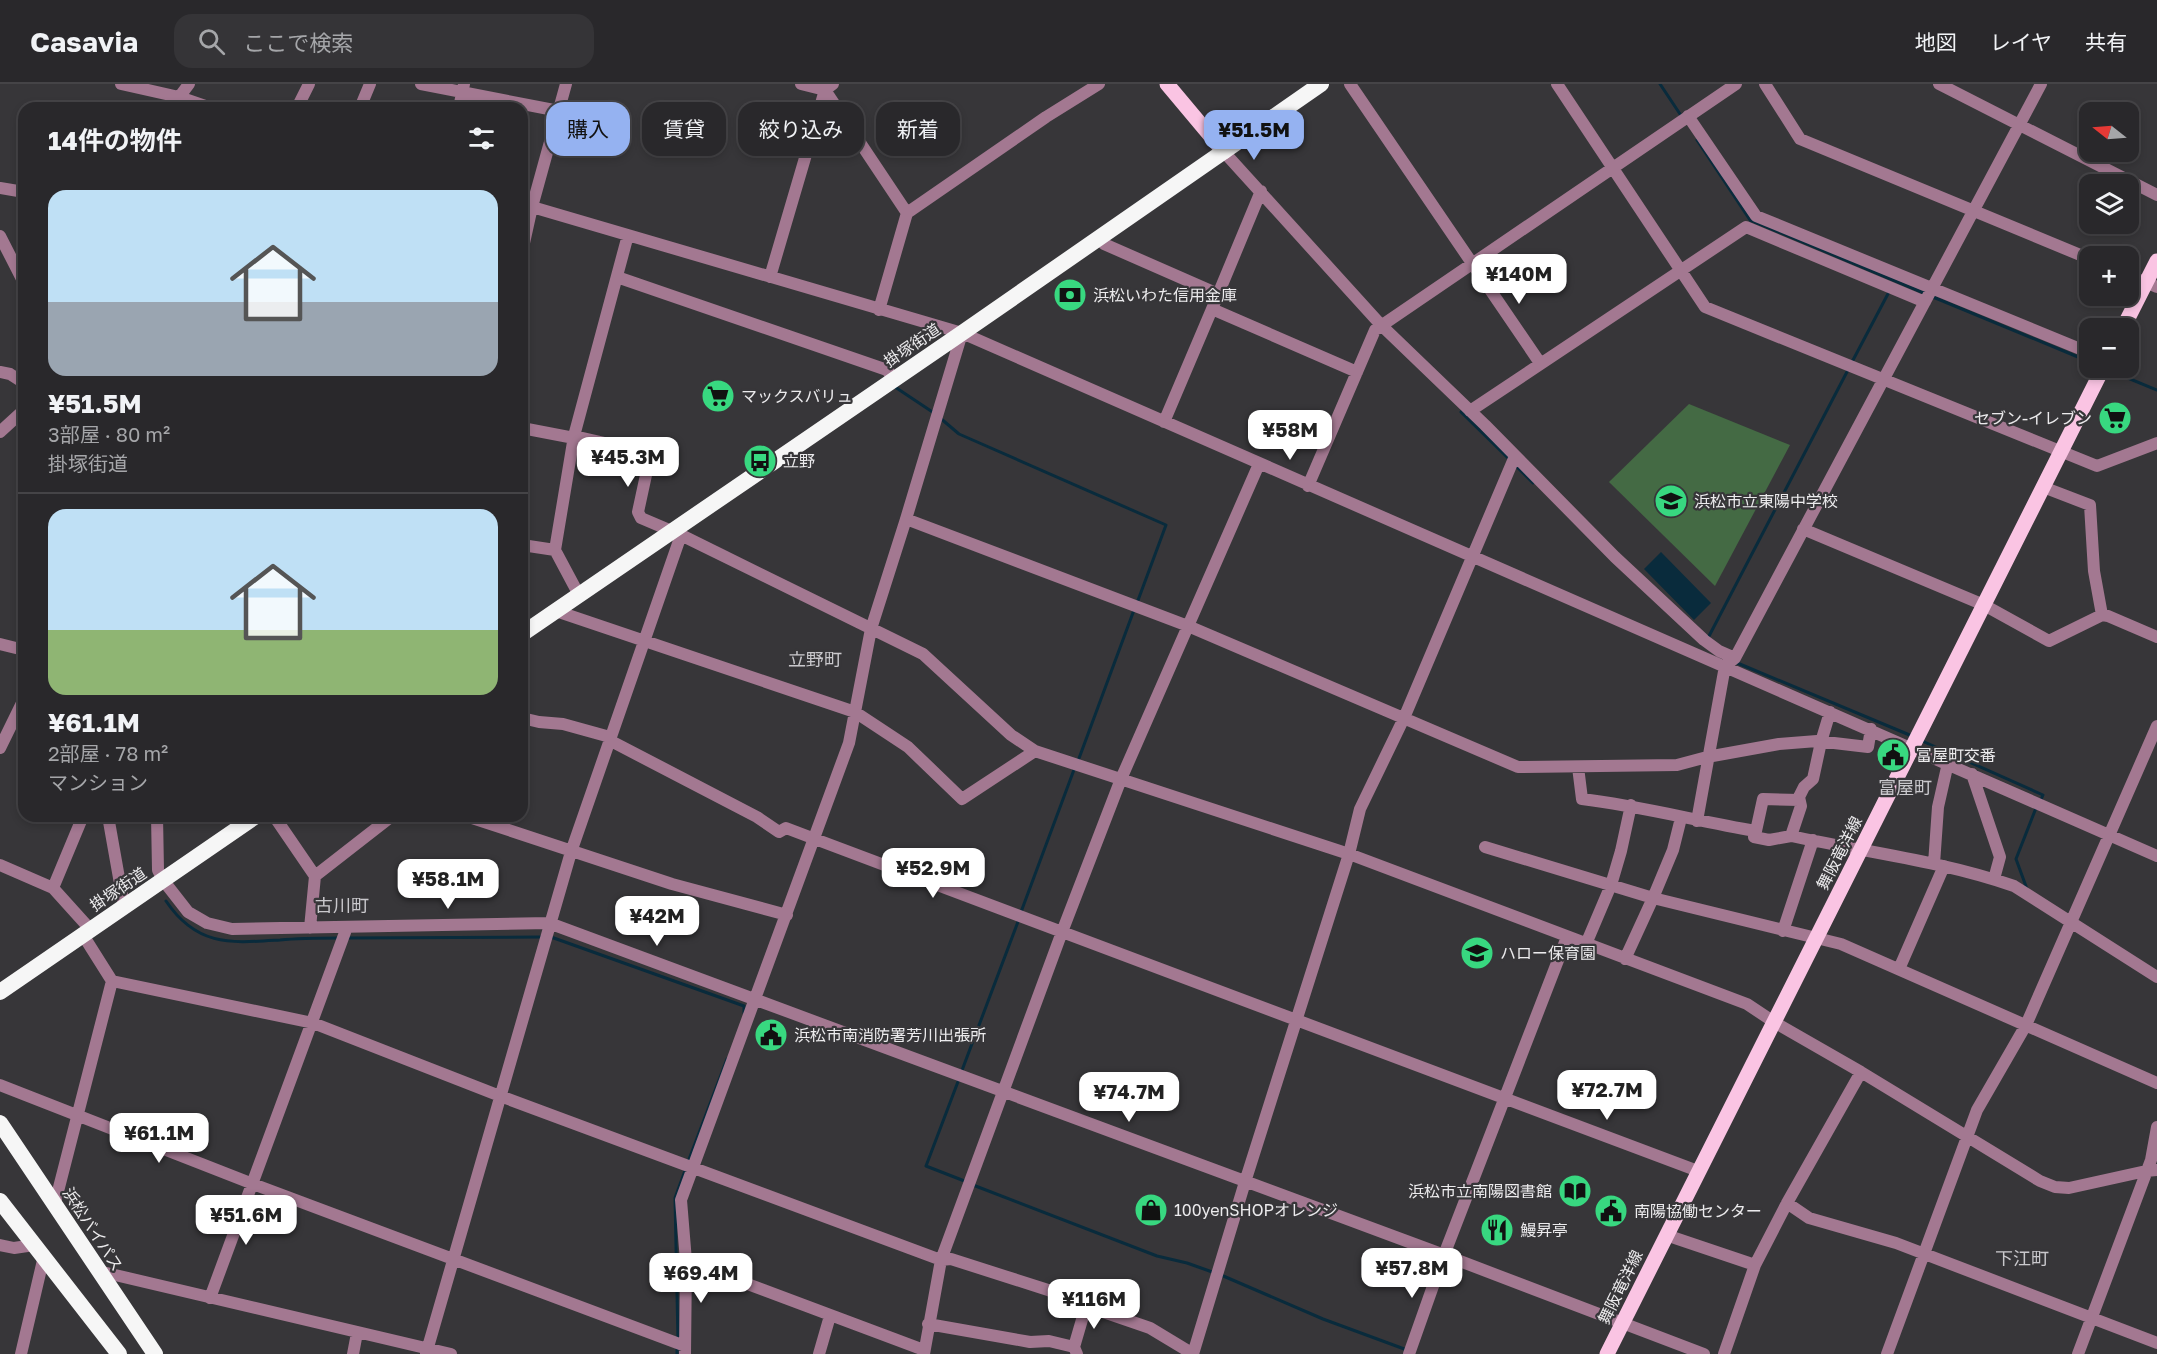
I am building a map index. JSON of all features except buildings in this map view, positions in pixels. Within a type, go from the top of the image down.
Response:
[{"type":"highway","name":"掛塚街道","points":[[528,630],[677,534],[892,381],[1321,84]]},
{"type":"highway","name":"掛塚街道","points":[[0,992],[247,822]]},
{"type":"highway","name":"浜松バイパス","points":[[0,1123],[155,1354]]},
{"type":"highway","points":[[0,1201],[119,1354]]},
{"type":"main road","points":[[1167,84],[1224,152]]},
{"type":"main road","points":[[2130,318],[2152,284],[2157,261]]},
{"type":"main road","name":"舞阪竜洋線","points":[[1607,1354],[2098,378]]},
{"type":"street","points":[[121,84],[193,102]]},
{"type":"street","points":[[175,102],[189,84]]},
{"type":"street","points":[[300,102],[309,84]]},
{"type":"street","points":[[362,102],[369,84]]},
{"type":"street","points":[[421,84],[463,88],[521,102]]},
{"type":"street","points":[[561,102],[566,84]]},
{"type":"street","points":[[801,84],[829,87]]},
{"type":"street","points":[[879,310],[907,213],[1046,117],[1099,84]]},
{"type":"street","points":[[1350,84],[1540,363]]},
{"type":"street","points":[[1557,84],[1704,307],[2097,466],[2157,443]]},
{"type":"street","points":[[1308,486],[1374,330],[1736,84]]},
{"type":"street","points":[[1765,84],[1800,139],[2079,254]]},
{"type":"street","points":[[1939,84],[2157,195]]},
{"type":"street","points":[[1697,821],[1725,666],[1735,657],[2041,84]]},
{"type":"street","points":[[829,87],[907,213]]},
{"type":"street","points":[[770,277],[829,87]]},
{"type":"street","points":[[528,104],[546,108]]},
{"type":"street","points":[[1686,118],[1756,216],[2079,348]]},
{"type":"street","points":[[528,202],[546,149]]},
{"type":"street","points":[[1224,152],[1262,191],[1381,325],[1615,557],[1704,640],[1719,651],[1735,657]]},
{"type":"street","points":[[0,188],[18,191]]},
{"type":"street","points":[[1164,422],[1262,191]]},
{"type":"street","points":[[528,205],[962,333],[2157,856]]},
{"type":"street","points":[[1470,411],[1746,227],[1925,302]]},
{"type":"street","points":[[579,595],[555,550],[574,437],[628,235]]},
{"type":"street","points":[[0,236],[18,271]]},
{"type":"street","points":[[1100,238],[1104,244],[1218,294]]},
{"type":"street","points":[[617,278],[887,370],[892,381]]},
{"type":"street","points":[[1212,309],[1357,372]]},
{"type":"street","points":[[0,1085],[685,1350],[686,1261],[681,1200],[689,1166],[787,915],[849,743],[871,629],[962,333]]},
{"type":"street","points":[[0,372],[10,374],[18,379]]},
{"type":"street","points":[[0,432],[18,416]]},
{"type":"street","points":[[528,429],[631,449],[639,453],[646,476],[639,512],[641,518],[923,654],[1011,735],[1035,751],[1349,854],[1747,1004],[1773,1022],[1861,1072],[2040,1181],[2069,1188],[2151,1170]]},
{"type":"street","points":[[111,981],[313,1023],[500,1096],[941,1260],[951,1259],[999,1274],[1150,1328],[1193,1354],[1349,854],[1360,809],[1404,718],[1515,456]]},
{"type":"street","points":[[686,1261],[924,1352],[941,1260],[1062,932],[1121,779],[1258,464]]},
{"type":"street","points":[[2043,487],[2090,505],[2094,572],[2102,615]]},
{"type":"street","points":[[906,519],[1188,626],[1518,767],[1677,765],[1779,744],[1821,742],[1868,747],[1871,729]]},
{"type":"street","points":[[1803,529],[1984,605],[2049,640],[2102,615],[2157,637]]},
{"type":"street","points":[[427,1351],[549,923],[677,534]]},
{"type":"street","points":[[528,546],[555,550]]},
{"type":"street","points":[[556,611],[855,712],[908,747],[962,799],[1035,751]]},
{"type":"street","points":[[0,644],[18,648]]},
{"type":"street","points":[[0,748],[18,711]]},
{"type":"street","points":[[1791,836],[1801,806],[1799,800],[1804,787],[1814,779],[1830,712]]},
{"type":"street","points":[[528,719],[563,724],[609,739],[738,806],[778,832],[786,828],[1698,1171]]},
{"type":"street","points":[[1887,1354],[1977,1110],[2026,1025],[2157,726]]},
{"type":"street","points":[[1899,969],[1939,865],[1938,807],[1948,763]]},
{"type":"street","points":[[1578,767],[1582,799],[1631,805],[1681,818],[1756,831]]},
{"type":"street","points":[[1972,774],[2000,857],[1994,879]]},
{"type":"street","points":[[1799,800],[1763,799],[1754,837],[1769,840],[1791,836],[1939,865],[1994,879],[2014,886],[2157,977]]},
{"type":"street","points":[[1586,944],[1611,885],[1631,805]]},
{"type":"street","points":[[1625,959],[1673,850],[1681,818]]},
{"type":"street","points":[[53,888],[80,822]]},
{"type":"street","points":[[109,822],[124,906]]},
{"type":"street","points":[[157,822],[158,870],[188,912],[207,923],[232,929],[549,923],[1444,1255],[1704,1354]]},
{"type":"street","points":[[278,822],[315,876],[310,928]]},
{"type":"street","points":[[315,876],[384,822]]},
{"type":"street","points":[[484,822],[672,884],[787,915]]},
{"type":"street","points":[[1783,931],[1813,840]]},
{"type":"street","points":[[1485,847],[1653,898],[1841,944],[2157,1083]]},
{"type":"street","points":[[0,865],[53,888],[86,932],[111,981],[55,1203]]},
{"type":"street","points":[[210,1298],[347,927]]},
{"type":"street","points":[[1409,1354],[1444,1255],[1567,937]]},
{"type":"street","points":[[1724,1354],[1755,1265],[1861,1072]]},
{"type":"street","points":[[2078,1354],[2151,1170],[2157,1127]]},
{"type":"street","points":[[1787,1203],[1809,1218],[1896,1243],[2157,1342]]},
{"type":"street","points":[[1666,1234],[1755,1265]]},
{"type":"street","points":[[0,1245],[39,1251],[21,1354]]},
{"type":"street","points":[[98,1271],[427,1351],[451,1354]]},
{"type":"street","points":[[928,1324],[1030,1342],[1049,1341],[1075,1350],[1086,1306]]},
{"type":"street","points":[[819,1354],[830,1316]]},
{"type":"street","points":[[353,1354],[357,1333]]},
{"type":"green space","points":[[1689,404],[1790,445],[1715,586],[1609,482]]},
{"type":"water","points":[[1661,552],[1711,603],[1694,620],[1644,569]]},
{"type":"waterway","points":[[1660,84],[1682,117]]},
{"type":"waterway","points":[[1697,140],[1750,220],[1924,293]]},
{"type":"waterway","points":[[1852,362],[1890,290]]},
{"type":"waterway","points":[[1933,297],[2079,357]]},
{"type":"waterway","points":[[1708,638],[1849,368]]},
{"type":"waterway","points":[[2128,378],[2157,390]]},
{"type":"waterway","points":[[895,387],[934,413]]},
{"type":"waterway","points":[[1463,410],[1461,412],[1510,460]]},
{"type":"waterway","points":[[939,417],[959,434],[1166,525],[1137,603]]},
{"type":"waterway","points":[[1514,464],[1533,483]]},
{"type":"waterway","points":[[1078,761],[1134,610]]},
{"type":"waterway","points":[[1735,662],[1912,736]]},
{"type":"waterway","points":[[1920,740],[2043,795],[2040,802]]},
{"type":"waterway","points":[[1021,912],[1075,767]]},
{"type":"waterway","points":[[2027,889],[2016,859],[2036,808]]},
{"type":"waterway","points":[[166,901],[190,927],[216,939],[246,942],[341,938]]},
{"type":"waterway","points":[[961,1073],[1019,919]]},
{"type":"waterway","points":[[347,938],[542,937]]},
{"type":"waterway","points":[[551,937],[744,1006],[744,1013]]},
{"type":"waterway","points":[[688,1162],[727,1059]]},
{"type":"waterway","points":[[959,1079],[926,1166],[967,1182]]},
{"type":"waterway","points":[[678,1340],[675,1198],[686,1168]]},
{"type":"waterway","points":[[973,1185],[1157,1256],[1215,1273]]},
{"type":"waterway","points":[[1221,1275],[1323,1319],[1407,1350]]},
{"type":"waterway","points":[[677,1346],[677,1354]]},
{"type":"place","name":"浜松いわた信用金庫","points":[[1070,295]]},
{"type":"place","name":"マックスバリュ","points":[[718,396]]},
{"type":"place","name":"セブン-イレブン","points":[[2115,418]]},
{"type":"place","name":"立野","points":[[760,461]]},
{"type":"place","name":"浜松市立東陽中学校","points":[[1671,501]]},
{"type":"place","name":"富屋町交番","points":[[1893,755]]},
{"type":"place","name":"ハロー保育園","points":[[1477,953]]},
{"type":"place","name":"浜松市南消防署芳川出張所","points":[[771,1035]]},
{"type":"place","name":"浜松市立南陽図書館","points":[[1575,1191]]},
{"type":"place","name":"100yenSHOPオレンジ","points":[[1151,1210]]},
{"type":"place","name":"南陽協働センター","points":[[1611,1211]]},
{"type":"place","name":"鰻昇亭","points":[[1497,1230]]},
{"type":"district","name":"立野町","points":[[815,660]]},
{"type":"district","name":"富屋町","points":[[1905,788]]},
{"type":"district","name":"古川町","points":[[342,906]]},
{"type":"district","name":"下江町","points":[[2022,1259]]}]
